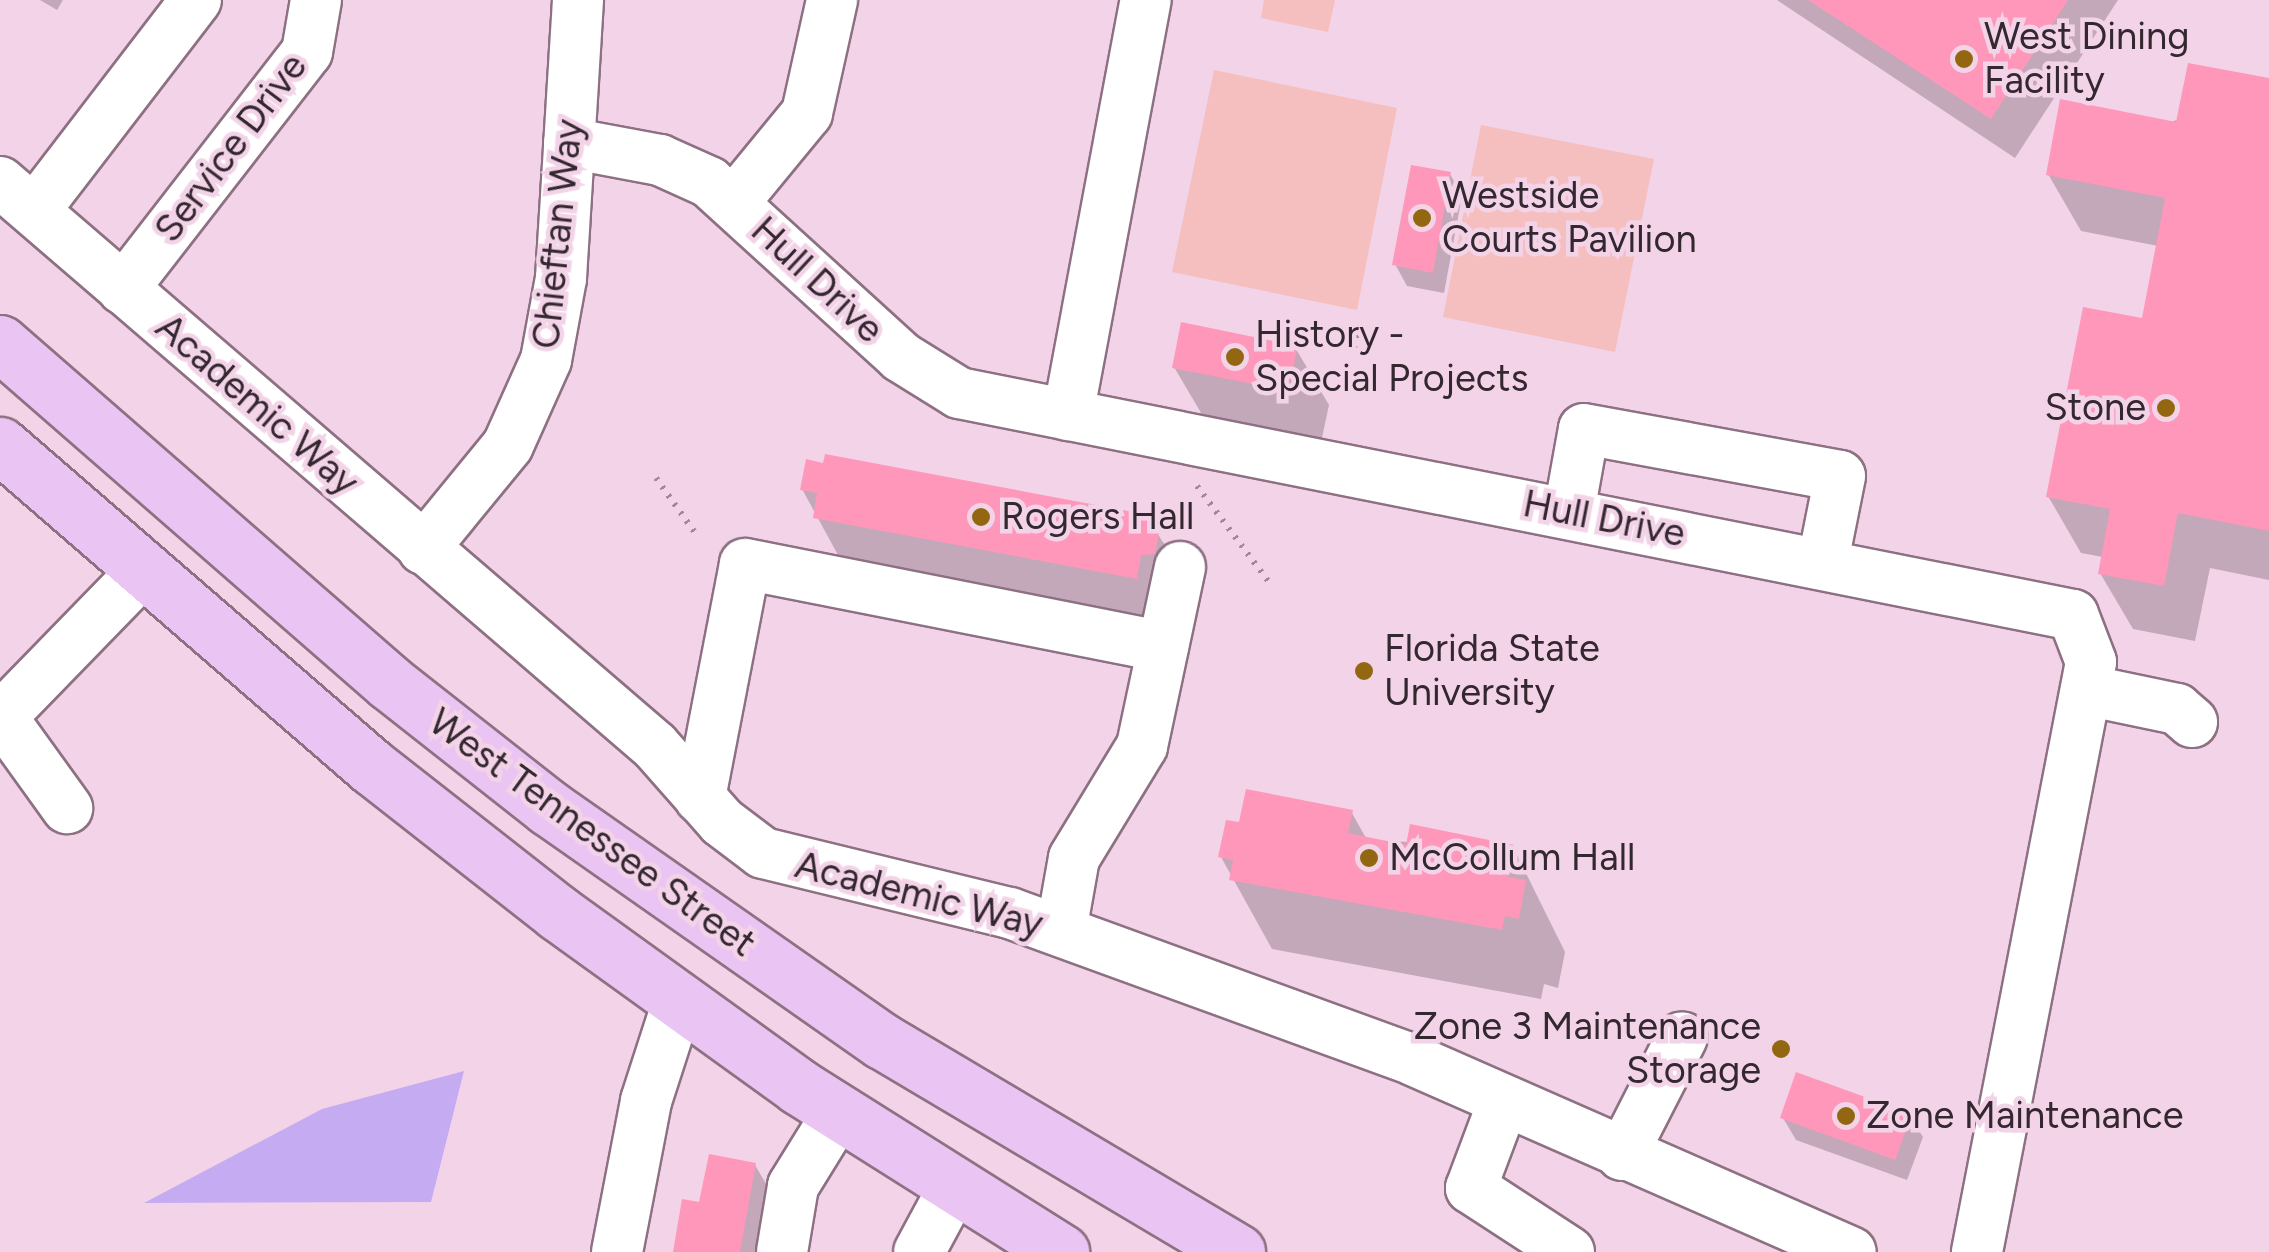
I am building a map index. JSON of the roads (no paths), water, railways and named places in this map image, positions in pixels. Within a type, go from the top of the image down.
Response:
[{"type":"main road","name":"West Tennessee Street","points":[[0,342],[390,684],[549,808],[882,1042],[1236,1252]]},
{"type":"main road","name":"West Tennessee Street","points":[[0,444],[372,767],[678,1002],[838,1114],[1062,1252]]},
{"type":"street","points":[[17,196],[196,0]]},
{"type":"street","name":"Service Drive","points":[[123,288],[307,52],[316,0]]},
{"type":"street","name":"Chieftan Way","points":[[422,549],[508,445],[540,381],[559,300],[578,0]]},
{"type":"street","points":[[734,202],[807,113],[832,0]]},
{"type":"street","points":[[1068,415],[1146,0]]},
{"type":"street","name":"Hull Drive","points":[[569,143],[673,164],[734,202],[930,378],[1068,415],[1824,561],[2073,615],[2091,646],[2083,706],[1977,1252]]},
{"type":"street","name":"Academic Way","points":[[17,196],[654,746],[742,839],[789,864],[1061,931],[1414,1060],[1503,1103],[1851,1252]]},
{"type":"street","points":[[1569,512],[1584,429],[1840,476],[1824,561]]},
{"type":"street","points":[[700,798],[745,564],[1163,647]]},
{"type":"street","points":[[1061,931],[1074,858],[1142,746],[1180,567]]},
{"type":"street","points":[[67,808],[1,717],[144,570]]},
{"type":"street","points":[[2083,706],[2190,732]]},
{"type":"street","points":[[617,1252],[646,1101],[678,1002]]},
{"type":"street","points":[[1622,1155],[1682,1036]]},
{"type":"street","points":[[1503,1103],[1472,1188],[1569,1252]]},
{"type":"street","points":[[782,1252],[794,1186],[838,1114]]},
{"type":"street","points":[[919,1252],[954,1187]]},
{"type":"place","name":"West Dining Facility","points":[[1964,59]]},
{"type":"place","name":"Westside Courts Pavilion","points":[[1422,218]]},
{"type":"place","name":"History - Special Projects","points":[[1235,357]]},
{"type":"place","name":"Stone","points":[[2166,408]]},
{"type":"place","name":"Rogers Hall","points":[[981,517]]},
{"type":"place","name":"Florida State University","points":[[1364,671]]},
{"type":"place","name":"McCollum Hall","points":[[1369,858]]},
{"type":"place","name":"Zone 3 Maintenance Storage","points":[[1781,1049]]},
{"type":"place","name":"Zone Maintenance","points":[[1846,1116]]}]
